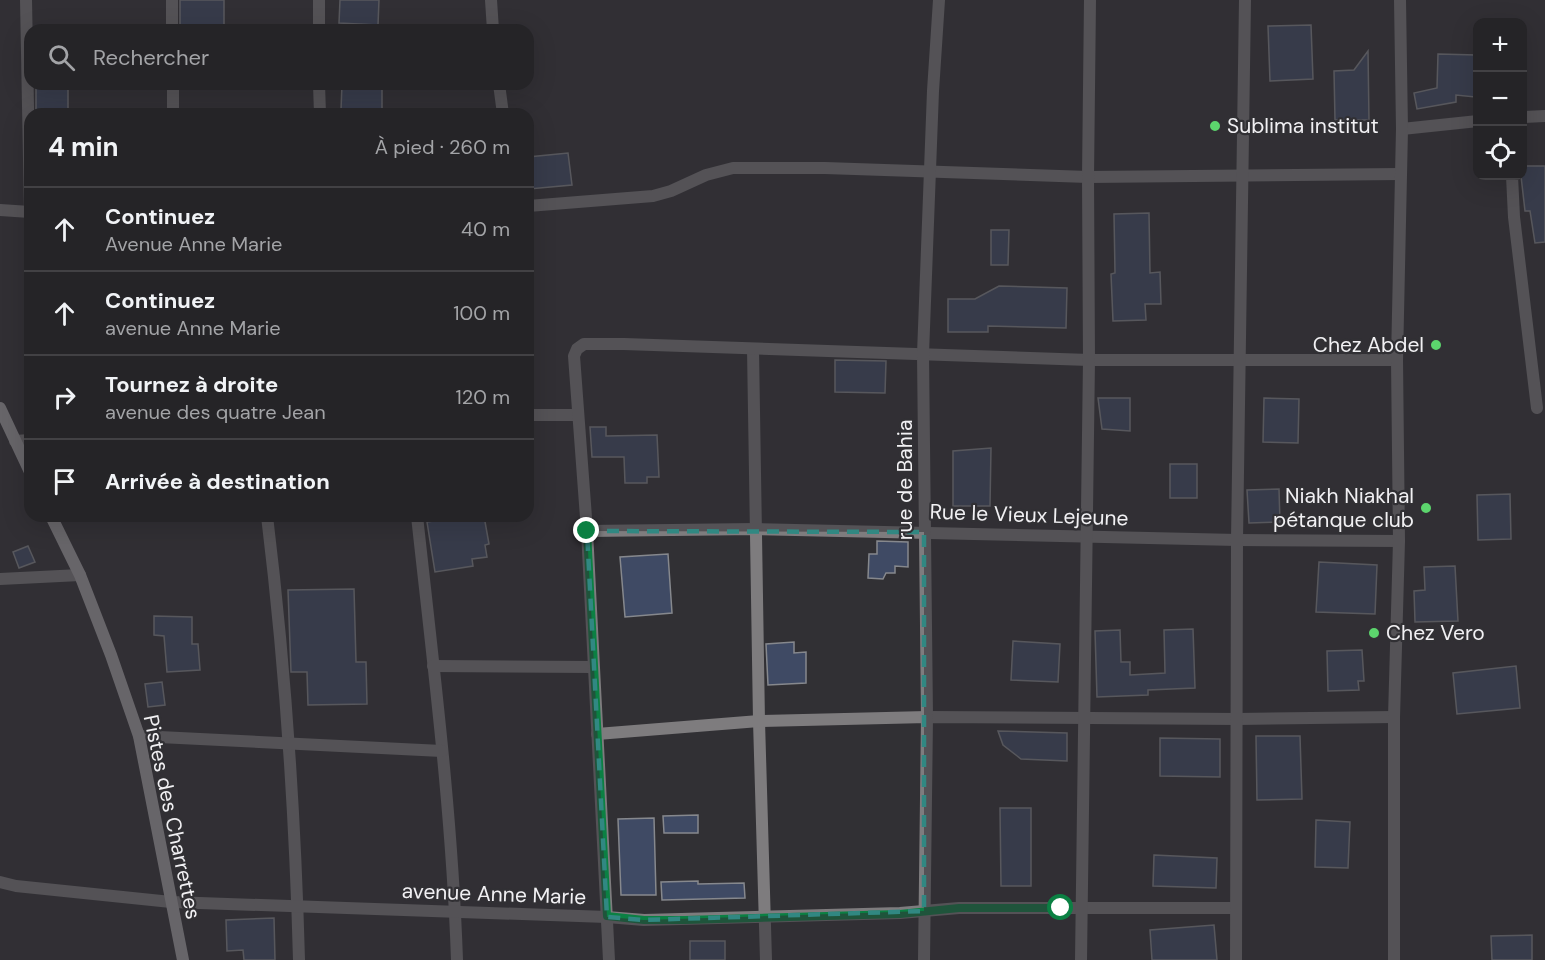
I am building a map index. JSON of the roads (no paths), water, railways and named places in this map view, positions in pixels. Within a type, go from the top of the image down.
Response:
[{"type":"main road","points":[[0,408],[24,460]]},
{"type":"main road","name":"Pistes des Charrettes","points":[[54,522],[80,575],[111,654],[139,736],[183,960]]},
{"type":"street","points":[[26,0],[26,24]]},
{"type":"street","points":[[172,0],[172,24]]},
{"type":"street","points":[[319,0],[319,24]]},
{"type":"street","points":[[492,0],[493,24]]},
{"type":"street","name":"rue de Bahia","points":[[924,960],[927,717],[923,354],[939,0]]},
{"type":"street","points":[[1081,960],[1089,360],[1090,0]]},
{"type":"street","points":[[1236,960],[1237,540],[1245,0]]},
{"type":"street","points":[[1394,960],[1394,717],[1399,541],[1397,360],[1402,129],[1400,0]]},
{"type":"street","points":[[28,90],[28,108]]},
{"type":"street","points":[[173,90],[173,108]]},
{"type":"street","points":[[319,90],[320,108]]},
{"type":"street","points":[[500,90],[501,108]]},
{"type":"street","points":[[1527,117],[1545,116]]},
{"type":"street","points":[[1402,129],[1473,122]]},
{"type":"street","points":[[534,206],[653,196],[671,191],[706,175],[733,168],[825,168],[1088,177],[1400,174]]},
{"type":"street","points":[[1512,180],[1514,217],[1537,408]]},
{"type":"street","points":[[0,210],[24,212]]},
{"type":"street","points":[[609,960],[587,531],[577,415],[574,356],[577,349],[584,344],[624,344],[1089,360],[1397,360]]},
{"type":"street","points":[[753,349],[759,721],[766,960]]},
{"type":"street","points":[[534,415],[577,415]]},
{"type":"street","points":[[15,441],[24,440]]},
{"type":"street","points":[[268,522],[276,589],[289,744],[299,960]]},
{"type":"street","points":[[418,522],[456,913],[458,960]]},
{"type":"street","name":"Rue le Vieux Lejeune","points":[[587,531],[924,532],[1237,540],[1399,541]]},
{"type":"street","points":[[0,579],[80,575]]},
{"type":"street","points":[[433,666],[593,667]]},
{"type":"street","points":[[597,734],[759,721],[927,717],[1238,719],[1394,717]]},
{"type":"street","points":[[139,736],[441,751]]},
{"type":"street","name":"avenue Anne Marie","points":[[0,882],[16,886],[171,902],[298,905],[456,913],[607,916],[644,920],[766,918],[924,911]]},
{"type":"street","points":[[924,911],[959,908],[1236,908]]},
{"type":"place","name":"Sublima institut","points":[[1215,126]]},
{"type":"place","name":"Chez Abdel","points":[[1436,345]]},
{"type":"place","name":"Niakh Niakhal pétanque club","points":[[1426,508]]},
{"type":"place","name":"Chez Vero","points":[[1374,633]]}]
